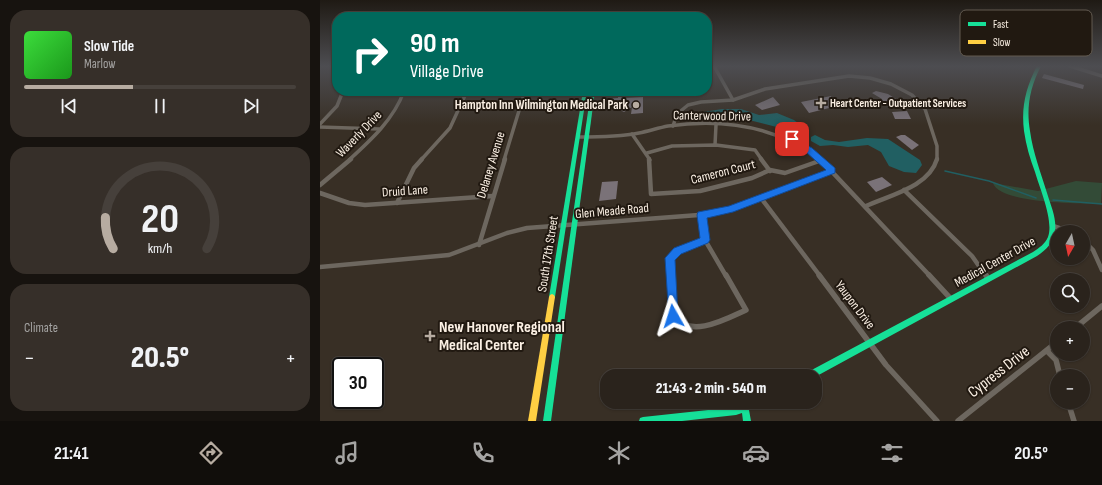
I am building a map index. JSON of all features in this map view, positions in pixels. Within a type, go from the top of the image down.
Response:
[{"type":"main road","points":[[1030,86],[1025,114],[1029,144],[1053,225]]},
{"type":"main road","name":"South 17th Street","points":[[532,421],[584,96]]},
{"type":"main road","name":"South 17th Street","points":[[547,421],[592,96]]},
{"type":"main road","name":"Medical Center Drive","points":[[822,369],[1042,250],[1050,239]]},
{"type":"main road","points":[[643,421],[706,415],[739,409]]},
{"type":"main road","points":[[745,409],[747,421]]},
{"type":"street","points":[[725,86],[733,100]]},
{"type":"street","points":[[673,126],[677,114],[688,105],[701,102],[733,100],[765,89],[787,86]]},
{"type":"street","points":[[866,206],[919,183],[932,173],[936,165],[938,155],[937,146],[927,113],[920,102],[903,89],[894,86]]},
{"type":"street","points":[[320,125],[337,106],[341,96]]},
{"type":"street","name":"Waverly Drive","points":[[320,185],[358,153],[400,105],[403,96]]},
{"type":"street","points":[[397,203],[414,168],[450,128],[465,96]]},
{"type":"street","name":"Delaney Avenue","points":[[479,245],[523,96]]},
{"type":"street","points":[[320,125],[379,130]]},
{"type":"street","points":[[715,145],[716,125]]},
{"type":"street","name":"Canterwood Drive","points":[[578,137],[632,134],[673,126],[716,125],[752,127],[773,132],[802,145],[822,160],[951,299]]},
{"type":"street","name":"Cameron Court","points":[[632,134],[647,153],[650,160],[651,194],[710,189],[752,178],[770,170],[785,173],[822,160]]},
{"type":"street","name":"Cameron Court","points":[[647,153],[672,146],[715,145],[755,150],[770,170]]},
{"type":"street","name":"Glen Meade Road","points":[[320,267],[443,257],[458,253],[518,230],[702,215],[730,210],[832,170]]},
{"type":"street","points":[[904,190],[972,256],[988,279]]},
{"type":"street","name":"Druid Lane","points":[[320,193],[358,204],[397,203],[493,196]]},
{"type":"street","name":"Yaupon Drive","points":[[761,198],[894,374],[937,421]]},
{"type":"street","points":[[702,215],[705,240],[746,310],[711,325],[683,324],[674,318],[671,306],[670,258],[678,251],[705,240]]},
{"type":"street","points":[[1090,247],[1093,250],[1102,270]]},
{"type":"street","points":[[1084,321],[1102,306]]},
{"type":"street","name":"Cypress Drive","points":[[958,421],[1050,348]]},
{"type":"street","points":[[1047,350],[1056,360],[1058,369]]},
{"type":"street","points":[[1070,409],[1074,421]]},
{"type":"green space","points":[[1076,181],[1102,183],[1101,204],[1025,199],[999,190],[993,183],[1038,191]]},
{"type":"water","points":[[722,109],[741,109],[759,115],[777,113],[794,120],[802,126],[799,132],[796,132],[745,119],[691,114]]},
{"type":"water","points":[[815,135],[825,140],[839,142],[867,138],[888,139],[920,160],[922,165],[916,173],[904,172],[889,166],[881,152],[868,145],[848,147],[833,145],[820,146],[811,141],[811,137]]},
{"type":"building","points":[[1071,86],[1084,86],[1083,89]]},
{"type":"building","points":[[876,91],[888,94],[896,99],[890,102],[893,104],[888,107],[884,104],[877,107],[873,104],[882,99],[872,93]]},
{"type":"building","name":"Hampton Inn Wilmington Medical Park","points":[[618,96],[624,96],[624,98],[643,97],[643,113],[631,114],[632,107],[624,112],[620,110],[628,104],[604,106],[604,99],[618,98]]},
{"type":"building","name":"Heart Center - Outpatient Services","points":[[831,96],[832,99],[835,98],[841,105],[809,113],[801,102]]},
{"type":"building","points":[[773,97],[780,105],[762,110],[755,105]]},
{"type":"building","points":[[907,111],[911,119],[895,119],[892,112]]},
{"type":"building","points":[[905,135],[919,145],[912,150],[896,137]]},
{"type":"building","points":[[882,177],[892,185],[876,192],[867,182]]},
{"type":"building","points":[[618,181],[616,199],[599,201],[602,182]]},
{"type":"waterway","points":[[945,171],[989,181],[1036,198]]},
{"type":"waterway","points":[[1053,200],[1102,204]]},
{"type":"traffic: fast","points":[[822,369],[1035,254],[1048,243],[1053,228],[1052,217],[1030,147],[1027,130],[1026,106],[1030,86]]},
{"type":"traffic: fast","points":[[552,297],[584,96]]},
{"type":"traffic: fast","points":[[547,421],[592,96]]},
{"type":"traffic: fast","points":[[643,421],[736,411],[742,409]]},
{"type":"traffic: fast","points":[[745,409],[747,421]]},
{"type":"traffic: slow","points":[[532,421],[552,297]]},
{"type":"place","name":"Heart Center - Outpatient Services","points":[[821,103]]},
{"type":"place","name":"Hampton Inn Wilmington Medical Park","points":[[636,105]]},
{"type":"place","name":"New Hanover Regional Medical Center","points":[[430,336]]},
{"type":"route","points":[[673,316],[671,306],[670,258],[678,251],[705,240],[702,215],[730,210],[832,170],[822,160],[792,139]]}]
